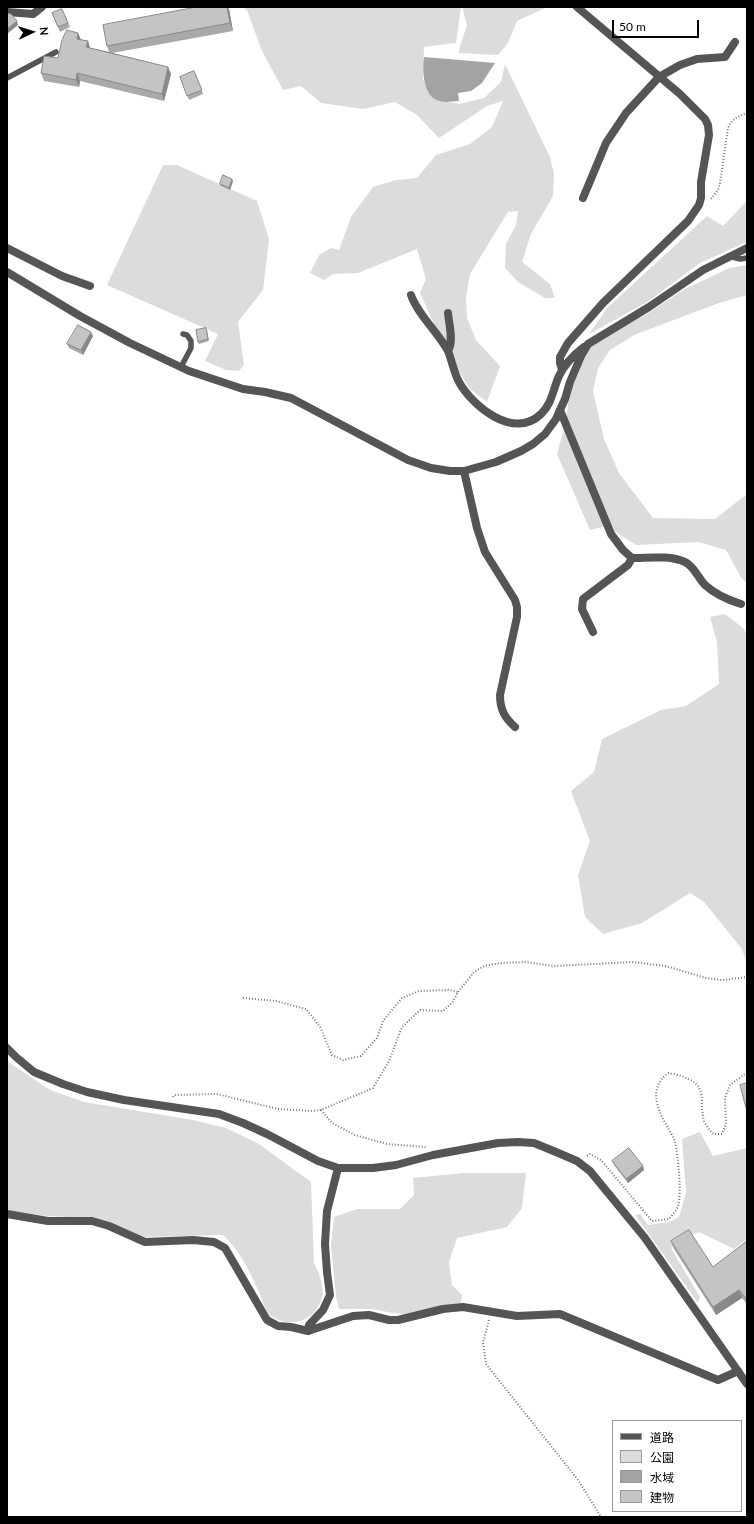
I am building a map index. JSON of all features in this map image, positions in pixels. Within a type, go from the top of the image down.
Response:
[{"type":"street","points":[[7,12],[33,14],[42,7]]},
{"type":"street","points":[[562,370],[560,357],[568,343],[602,303],[688,221],[699,205],[701,198],[701,182],[708,142],[708,125],[699,112],[680,94],[577,7]]},
{"type":"street","points":[[583,198],[609,138],[630,109],[659,77],[680,65],[697,59],[725,57],[735,42]]},
{"type":"street","points":[[7,248],[62,276],[90,286]]},
{"type":"street","points":[[411,295],[415,305],[426,318],[448,351],[458,382],[475,404],[497,418],[509,422],[525,423],[532,421],[541,414],[550,400],[562,370],[576,353],[588,344],[649,307],[703,270],[728,256],[747,248]]},
{"type":"street","points":[[7,272],[86,320],[181,367],[243,389],[266,392],[291,398],[408,460],[431,468],[450,471],[464,471],[496,462],[533,444],[545,434],[556,419],[576,369],[588,344]]},
{"type":"street","points":[[448,313],[450,348],[448,351]]},
{"type":"street","points":[[560,410],[610,534],[623,550],[632,558],[664,558],[684,562],[692,567],[704,584],[712,590],[719,595],[741,604]]},
{"type":"street","points":[[464,471],[477,528],[486,552],[518,607],[500,696],[500,704],[507,720],[515,727]]},
{"type":"street","points":[[592,632],[582,609],[583,599],[628,565],[632,558]]},
{"type":"street","points":[[7,1048],[34,1072],[63,1084],[87,1092],[124,1100],[219,1114],[267,1134],[318,1161],[338,1168],[373,1168],[396,1165],[433,1155],[498,1143],[518,1142],[534,1143],[577,1162],[590,1171],[645,1238],[747,1384]]},
{"type":"street","points":[[308,1331],[309,1325],[323,1310],[330,1295],[325,1244],[327,1211],[338,1168]]},
{"type":"street","points":[[7,1214],[48,1221],[92,1221],[109,1226],[145,1242],[193,1240],[214,1242],[225,1248],[268,1320],[278,1326],[308,1331],[353,1316],[369,1315],[389,1320],[398,1320],[443,1309],[463,1308],[517,1316],[560,1314],[718,1380],[738,1371]]},
{"type":"lane","points":[[7,78],[56,52]]},
{"type":"lane","points":[[728,256],[740,259],[747,258]]},
{"type":"lane","points":[[181,367],[191,348],[192,341],[183,334]]},
{"type":"path","points":[[699,205],[710,200],[718,190],[730,123],[747,112]]},
{"type":"path","points":[[171,1106],[174,1095],[217,1094],[278,1109],[310,1111],[321,1110],[373,1088],[389,1061],[402,1027],[420,1010],[443,1011],[452,1003],[458,992],[474,972],[484,966],[500,963],[525,962],[554,966],[632,962],[666,966],[706,978],[722,980],[747,977]]},
{"type":"path","points":[[243,998],[276,1001],[306,1009],[320,1027],[332,1055],[343,1060],[360,1056],[377,1038],[383,1021],[402,998],[420,991],[449,990],[458,992]]},
{"type":"path","points":[[577,1162],[590,1154],[601,1160],[652,1221],[669,1219],[678,1206],[680,1185],[675,1141],[662,1118],[657,1104],[657,1088],[661,1079],[668,1073],[682,1075],[693,1081],[701,1092],[701,1108],[705,1123],[713,1134],[722,1134],[726,1124],[725,1098],[730,1085],[745,1074]]},
{"type":"path","points":[[321,1110],[332,1122],[355,1135],[387,1144],[425,1146],[433,1155]]},
{"type":"path","points":[[491,1312],[483,1343],[486,1364],[578,1480],[601,1517]]},
{"type":"green space","points":[[242,7],[461,7],[456,43],[424,47],[423,79],[438,100],[460,104],[484,98],[501,82],[505,64],[550,157],[554,174],[553,196],[531,234],[522,262],[550,284],[555,298],[545,298],[518,282],[505,268],[506,244],[516,225],[518,211],[508,212],[470,274],[466,297],[467,318],[476,340],[500,366],[487,402],[469,388],[445,348],[420,293],[426,279],[417,249],[358,273],[333,274],[324,280],[310,273],[319,255],[331,248],[339,250],[351,217],[373,187],[396,180],[417,178],[436,155],[470,144],[492,127],[503,101],[487,106],[439,138],[417,115],[395,102],[363,109],[321,103],[301,86],[283,90],[262,51],[247,10]]},
{"type":"green space","points":[[462,7],[547,7],[517,21],[508,43],[498,55],[458,53],[467,25]]},
{"type":"green space","points":[[163,165],[177,165],[257,201],[269,239],[263,290],[238,322],[244,365],[239,371],[226,370],[205,361],[218,334],[107,285]]},
{"type":"green space","points":[[747,201],[747,242],[700,263],[649,301],[589,334],[607,308],[707,216],[723,226]]},
{"type":"green space","points":[[747,265],[747,295],[719,303],[634,335],[610,350],[598,368],[593,391],[604,439],[619,473],[653,518],[715,519],[747,494],[747,583],[742,579],[726,550],[699,542],[636,545],[606,526],[590,530],[557,454],[566,421],[570,388],[589,345],[647,314],[683,290],[729,268]]},
{"type":"green space","points":[[725,614],[743,628],[747,635],[747,964],[742,949],[704,902],[690,893],[642,923],[603,934],[585,917],[578,875],[590,841],[571,791],[594,772],[602,739],[661,710],[686,706],[719,684],[717,642],[710,617]]},
{"type":"green space","points":[[7,1061],[50,1090],[84,1102],[193,1120],[226,1128],[259,1144],[311,1182],[314,1263],[320,1276],[323,1290],[319,1306],[311,1315],[300,1321],[284,1322],[272,1317],[266,1309],[256,1284],[244,1261],[223,1235],[145,1237],[109,1223],[87,1218],[48,1216],[7,1211]]},
{"type":"green space","points":[[700,1132],[713,1156],[747,1148],[747,1239],[734,1249],[699,1232],[671,1248],[700,1297],[698,1303],[635,1215],[640,1214],[648,1225],[669,1222],[679,1217],[686,1193],[682,1139]]},
{"type":"green space","points":[[463,1173],[526,1173],[522,1208],[507,1227],[457,1238],[449,1262],[452,1285],[462,1295],[461,1305],[434,1307],[410,1315],[373,1309],[339,1309],[336,1297],[331,1246],[334,1217],[357,1209],[400,1209],[414,1195],[413,1178]]},
{"type":"water","points":[[424,57],[495,63],[482,83],[471,91],[458,93],[459,101],[444,102],[434,99],[427,89],[423,69]]},
{"type":"building","points":[[197,7],[227,7],[230,23],[107,46],[103,25]]},
{"type":"building","points":[[62,9],[68,23],[58,27],[52,13]]},
{"type":"building","points":[[7,13],[11,14],[17,21],[7,29]]},
{"type":"building","points":[[67,30],[78,33],[77,39],[88,41],[86,47],[168,67],[162,94],[77,73],[76,80],[41,73],[44,56],[58,58],[62,40]]},
{"type":"building","points":[[194,71],[202,90],[187,96],[180,77]]},
{"type":"building","points":[[223,175],[232,179],[229,188],[220,184]]},
{"type":"building","points":[[78,325],[91,332],[81,350],[67,344]]},
{"type":"building","points":[[206,328],[208,339],[198,342],[196,330]]},
{"type":"building","points":[[747,1083],[747,1108],[746,1108],[740,1085]]},
{"type":"building","points":[[629,1148],[643,1166],[626,1179],[612,1161]]},
{"type":"building","points":[[689,1230],[713,1267],[747,1241],[747,1300],[739,1290],[713,1307],[671,1241]]}]
